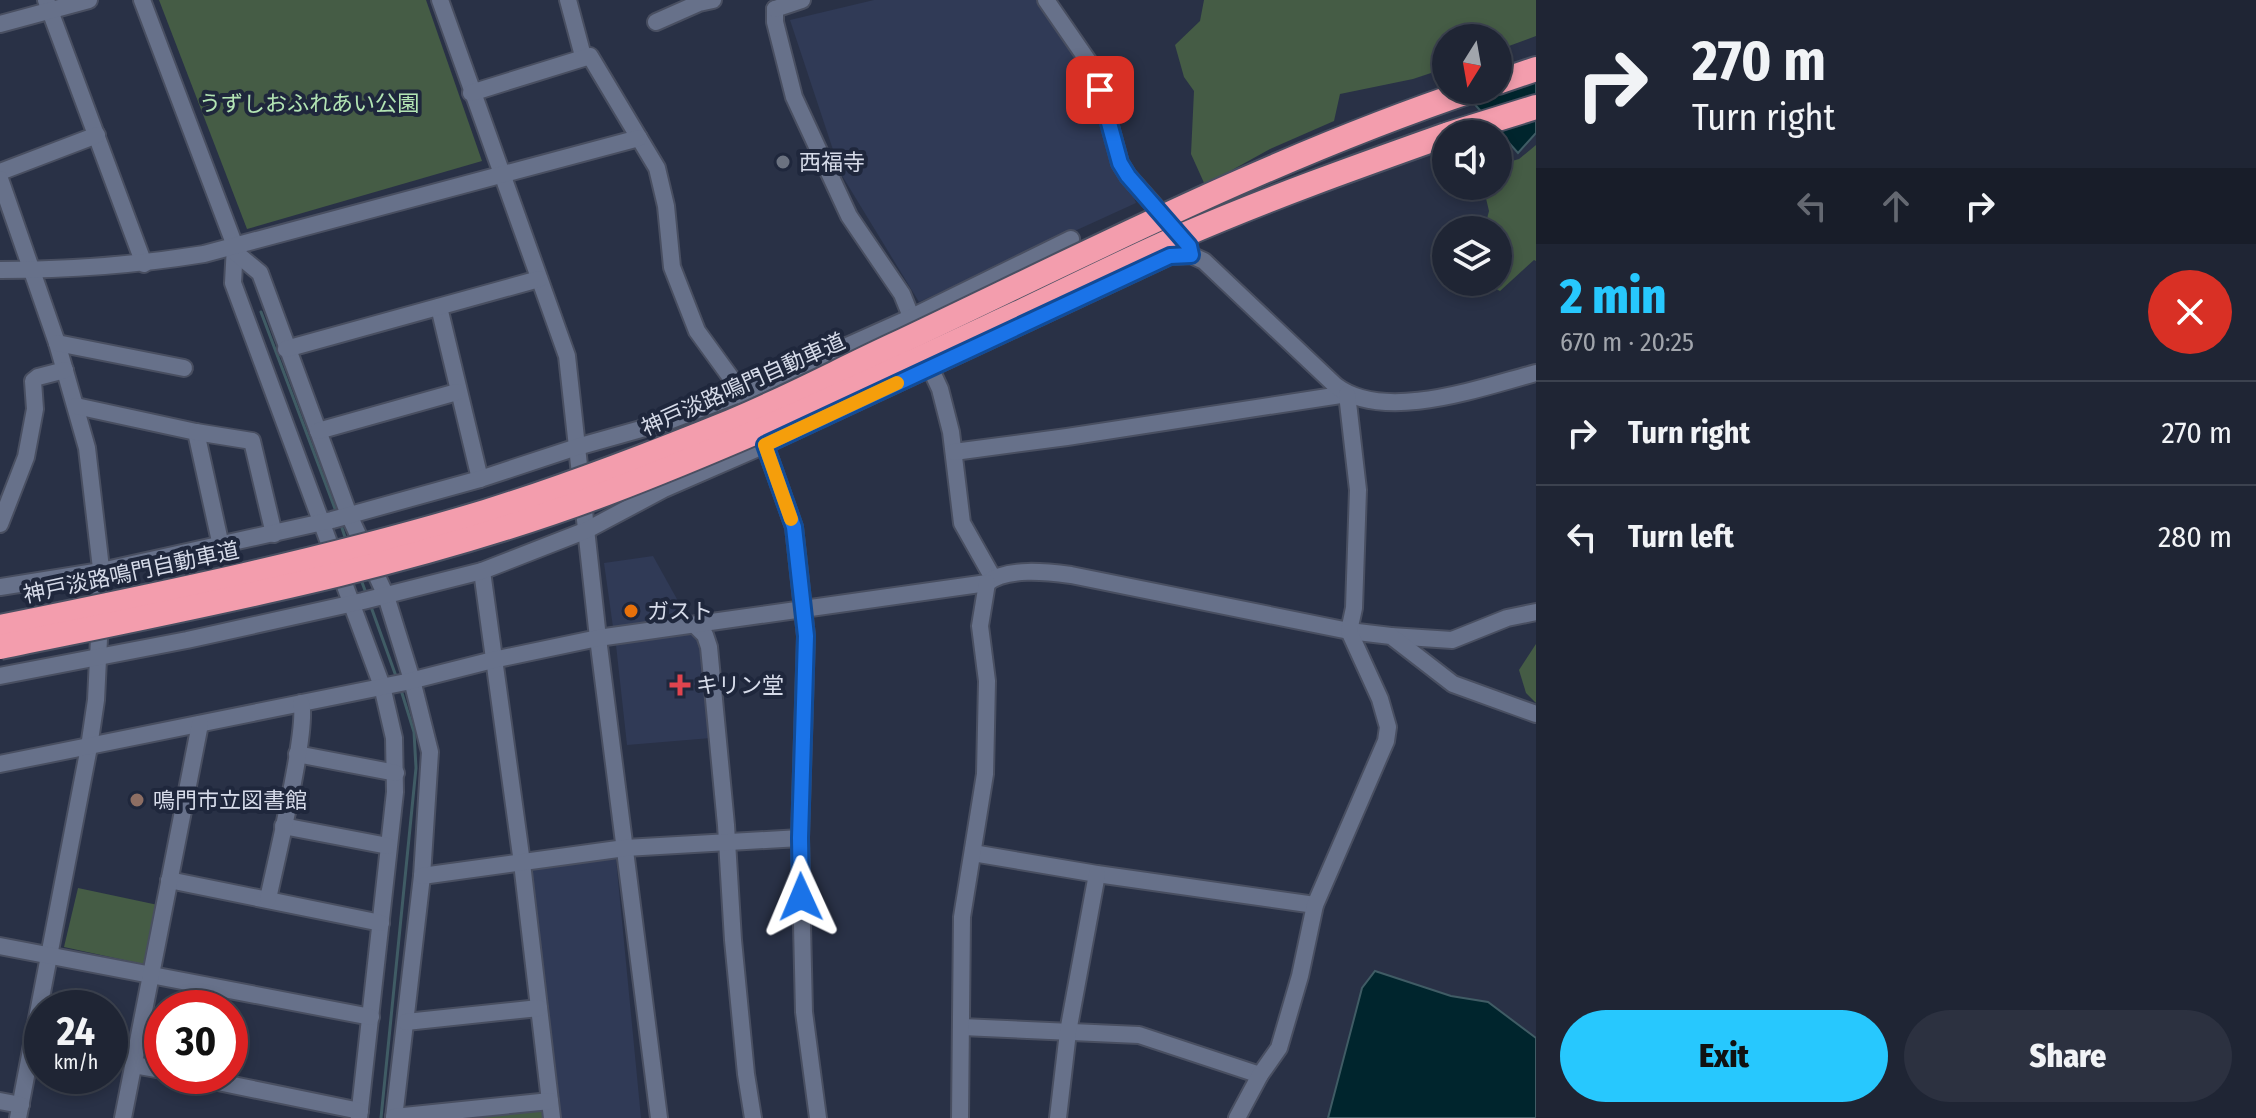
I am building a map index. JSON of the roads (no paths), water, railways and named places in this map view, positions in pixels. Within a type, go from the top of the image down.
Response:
[{"type":"highway","points":[[1512,77],[1536,69]]},
{"type":"highway","name":"神戸淡路鳴門自動車道","points":[[0,627],[350,549],[486,511],[600,473],[734,420],[1184,207],[1437,104]]},
{"type":"highway","name":"神戸淡路鳴門自動車道","points":[[1493,120],[1536,107]]},
{"type":"highway","name":"神戸淡路鳴門自動車道","points":[[0,647],[267,591],[383,563],[493,532],[606,493],[755,432],[1179,237],[1432,139]]},
{"type":"street","points":[[0,24],[48,5],[89,0]]},
{"type":"street","points":[[142,0],[236,250],[260,273],[318,431],[337,519],[398,683],[394,738],[396,773],[360,1114],[248,1089]]},
{"type":"street","points":[[440,0],[567,356],[598,638],[659,1118]]},
{"type":"street","points":[[568,0],[583,56]]},
{"type":"street","points":[[656,22],[713,0]]},
{"type":"street","points":[[802,0],[770,5],[794,97],[849,216],[902,294],[912,317],[929,368],[940,389],[954,452],[962,523],[990,581],[980,626],[987,681],[985,774],[962,917],[960,1118]]},
{"type":"street","points":[[1046,0],[1095,71],[1120,163],[1189,246],[1191,255]]},
{"type":"street","points":[[48,5],[144,264]]},
{"type":"street","points":[[471,93],[590,56],[657,168],[666,206],[672,267],[697,331],[742,393],[765,445],[794,527],[806,636],[800,838],[804,1012],[818,1118]]},
{"type":"street","points":[[0,172],[97,135]]},
{"type":"street","points":[[0,270],[144,264],[236,250],[639,138]]},
{"type":"street","points":[[0,179],[57,343],[87,448],[101,571],[96,700],[89,747],[20,1112],[0,1101]]},
{"type":"street","points":[[0,587],[101,571],[337,519],[666,422],[742,393],[912,317],[1071,239]]},
{"type":"street","points":[[236,250],[233,283],[337,519],[398,683],[430,752],[422,876],[394,1117],[550,1101]]},
{"type":"street","points":[[0,676],[187,640],[369,600],[482,571],[587,530],[664,489],[1170,256],[1191,255],[1204,261],[1347,394],[1358,490],[1354,608],[1349,631],[1380,699],[1388,727],[1386,741],[1315,905],[1300,976],[1279,1048],[1260,1075],[1237,1118]]},
{"type":"street","points":[[286,349],[539,279]]},
{"type":"street","points":[[439,307],[480,479]]},
{"type":"street","points":[[57,343],[184,368]]},
{"type":"street","points":[[0,524],[26,457],[35,409],[33,381],[65,370]]},
{"type":"street","points":[[954,452],[1347,394],[1383,402],[1422,400],[1463,393],[1536,373]]},
{"type":"street","points":[[318,431],[457,392]]},
{"type":"street","points":[[76,406],[252,441],[274,534]]},
{"type":"street","points":[[196,432],[221,546]]},
{"type":"street","points":[[482,571],[522,863],[552,1118]]},
{"type":"street","points":[[0,764],[398,683],[598,638],[990,581],[1032,571],[1071,575],[1349,631],[1391,636],[1452,640],[1507,618],[1536,612]]},
{"type":"street","points":[[696,626],[705,635],[709,647],[748,1117]]},
{"type":"street","points":[[1391,636],[1453,684],[1536,714]]},
{"type":"street","points":[[268,899],[297,754],[304,712],[301,703]]},
{"type":"street","points":[[123,1118],[200,724]]},
{"type":"street","points":[[297,754],[396,773]]},
{"type":"street","points":[[283,826],[388,846]]},
{"type":"street","points":[[422,876],[625,848],[800,838]]},
{"type":"street","points":[[973,853],[1315,905]]},
{"type":"street","points":[[1058,1118],[1068,1032],[1097,874]]},
{"type":"street","points":[[169,880],[381,923]]},
{"type":"street","points":[[0,946],[371,1017]]},
{"type":"street","points":[[406,1022],[539,1008]]},
{"type":"street","points":[[962,1027],[1139,1035],[1260,1075]]},
{"type":"street","points":[[134,1065],[144,1067]]},
{"type":"waterway","points":[[261,312],[337,514]]},
{"type":"waterway","points":[[341,525],[346,540]]},
{"type":"waterway","points":[[360,577],[366,593]]},
{"type":"waterway","points":[[370,604],[397,679]]},
{"type":"waterway","points":[[381,1118],[416,768],[414,732],[401,690]]},
{"type":"place","name":"西福寺","points":[[783,162]]},
{"type":"place","name":"ガスト","points":[[631,611]]},
{"type":"place","name":"キリン堂","points":[[680,685]]},
{"type":"place","name":"鳴門市立図書館","points":[[137,800]]},
{"type":"park label","name":"うずしおふれあい公園","points":[[309,103]]}]
